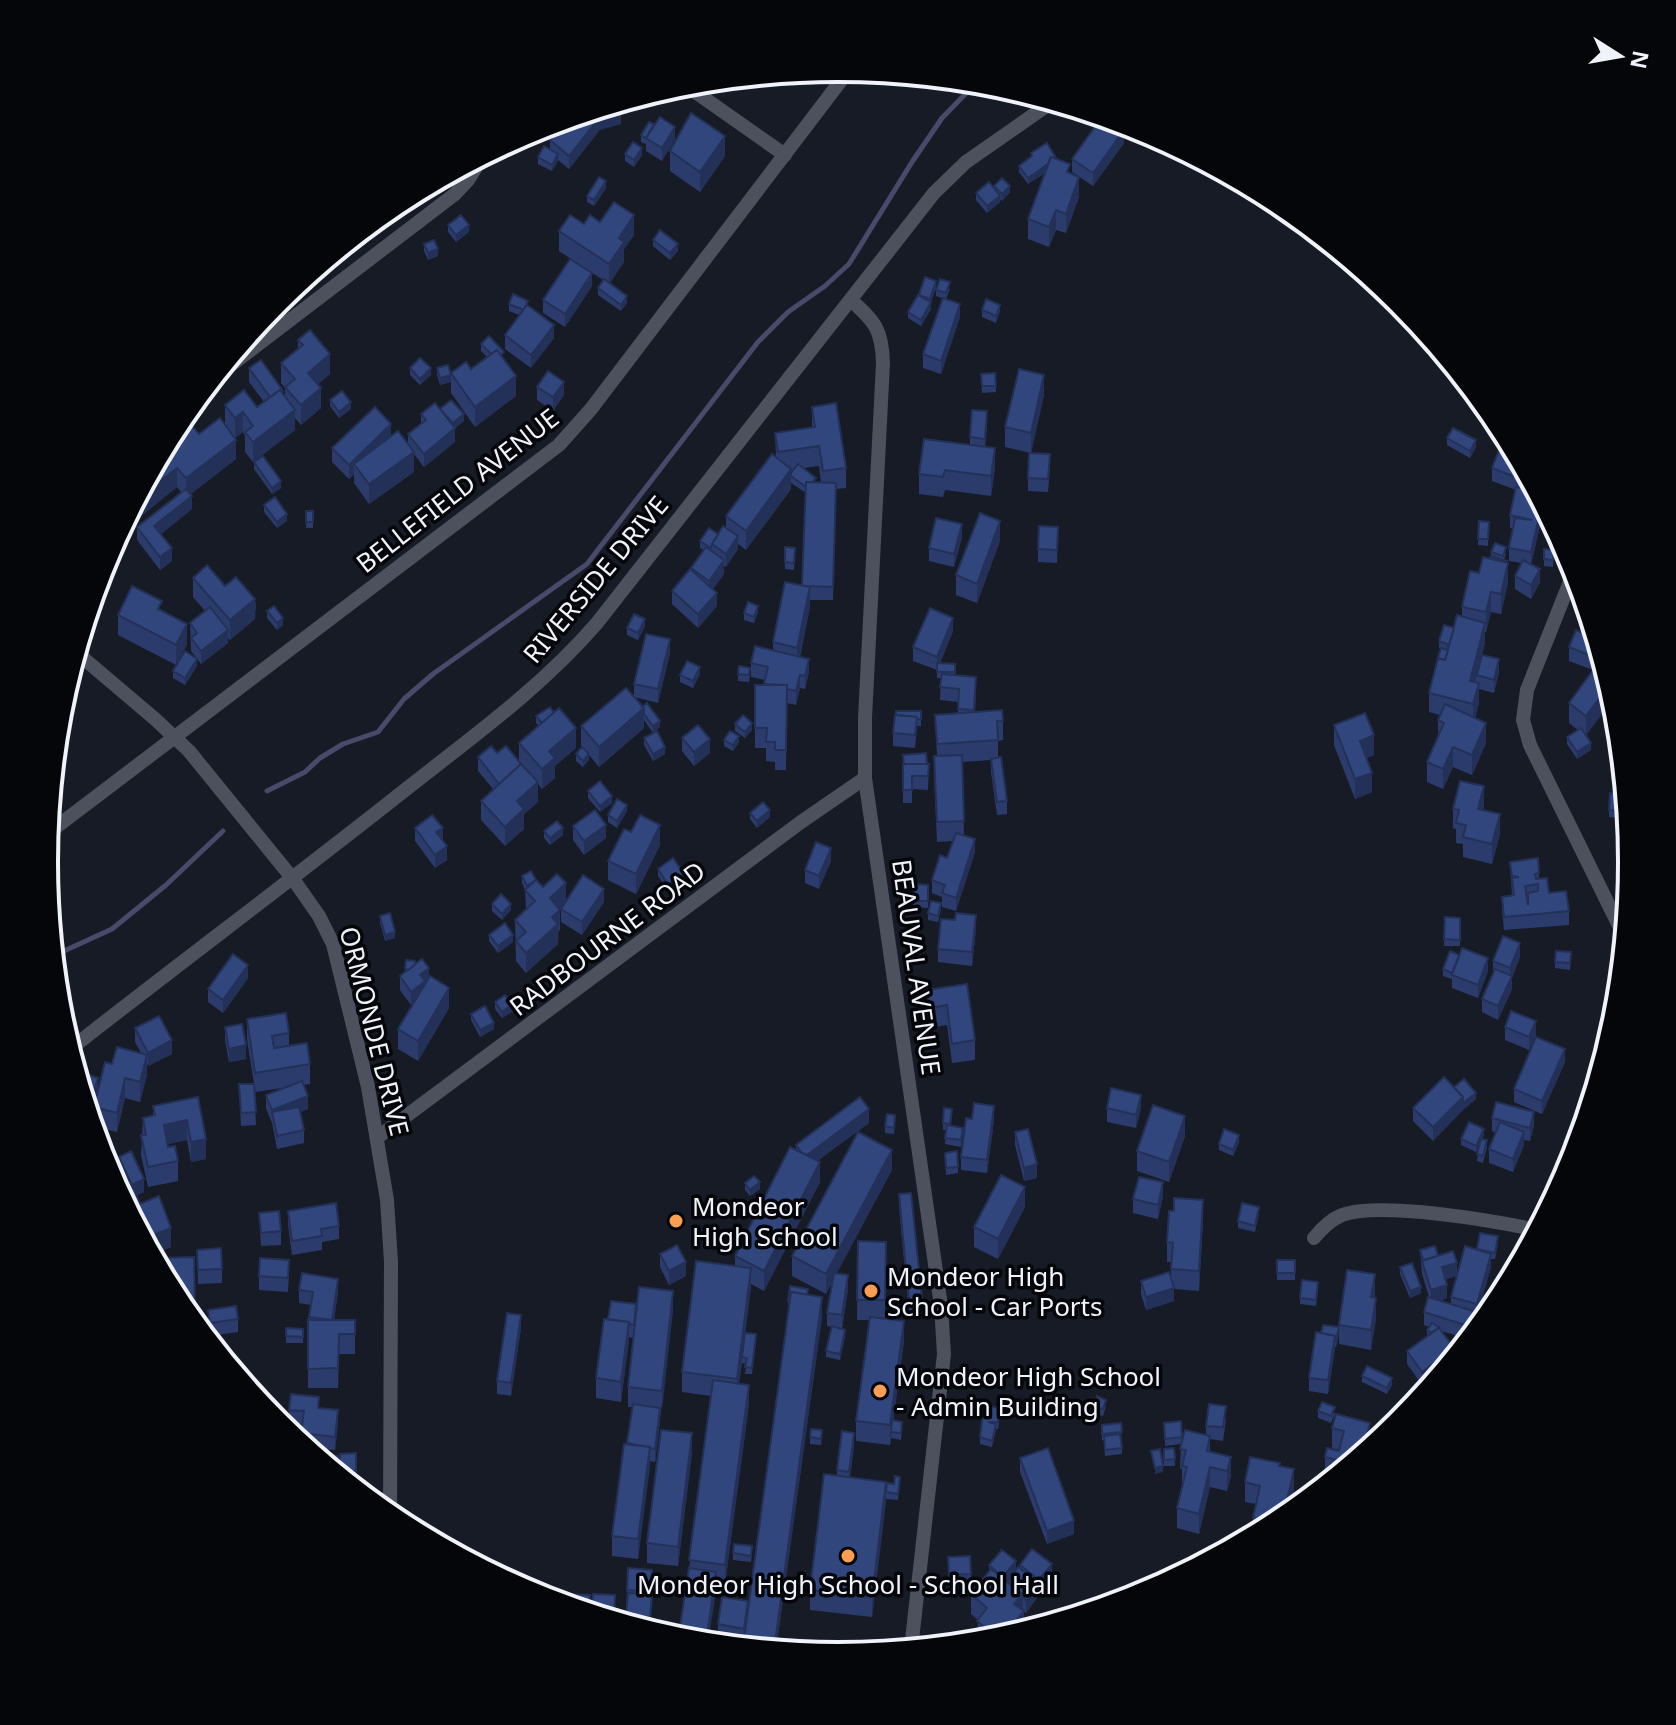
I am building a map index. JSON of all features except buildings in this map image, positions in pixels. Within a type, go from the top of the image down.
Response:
[{"type":"street","name":"BELLEFIELD AVENUE","points":[[59,824],[559,445],[575,429],[840,82]]},
{"type":"street","points":[[699,95],[785,155]]},
{"type":"street","name":"RIVERSIDE DRIVE","points":[[80,1042],[247,911],[293,879],[531,691],[574,650],[949,176],[1042,109]]},
{"type":"street","points":[[250,351],[455,194],[471,174]]},
{"type":"street","name":"BEAUVAL AVENUE","points":[[851,300],[877,326],[881,335],[883,363],[865,718],[865,778],[941,1306],[944,1354],[912,1639]]},
{"type":"street","points":[[1568,587],[1531,678],[1523,720],[1530,745],[1616,919]]},
{"type":"street","name":"ORMONDE DRIVE","points":[[85,660],[175,736],[293,879],[319,916],[333,944],[359,1045],[387,1200],[391,1262],[390,1500]]},
{"type":"street","name":"RADBOURNE ROAD","points":[[378,1137],[801,822],[865,778]]},
{"type":"street","points":[[1314,1238],[1330,1221],[1340,1216],[1377,1210],[1494,1221],[1527,1228]]},
{"type":"waterway","points":[[267,791],[305,772],[343,744],[378,732],[404,699],[433,674],[587,564],[758,342],[788,312],[825,286],[849,264],[942,118],[966,93]]},
{"type":"waterway","points":[[64,951],[112,929],[166,885],[223,831]]},
{"type":"place","name":"Mondeor High School","points":[[676,1221]]},
{"type":"place","name":"Mondeor High School - Car Ports","points":[[871,1291]]},
{"type":"place","name":"Mondeor High School - Admin Building","points":[[880,1391]]},
{"type":"place","name":"Mondeor High School - School Hall","points":[[848,1556]]}]
